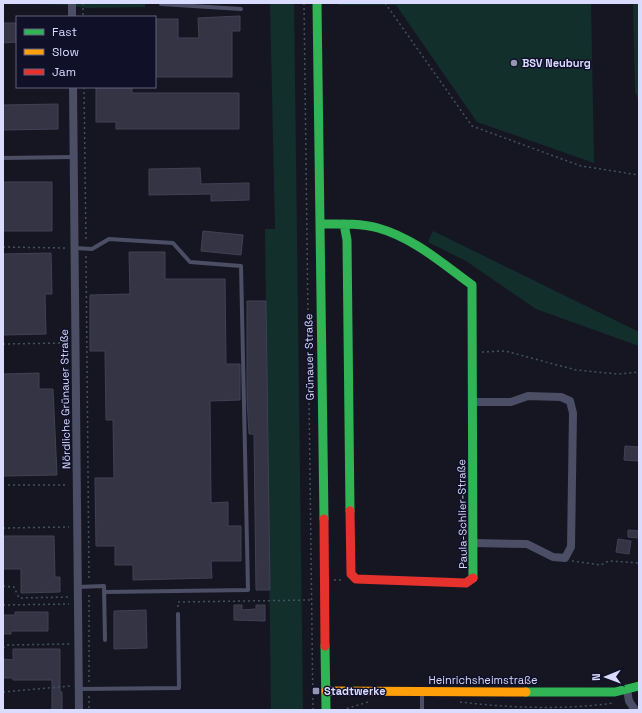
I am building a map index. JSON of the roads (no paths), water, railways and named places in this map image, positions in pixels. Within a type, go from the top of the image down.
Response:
[{"type":"street","points":[[72,3],[72,16]]},
{"type":"street","name":"Grünauer Straße","points":[[317,3],[326,710]]},
{"type":"street","name":"Nördliche Grünauer Straße","points":[[73,88],[79,710]]},
{"type":"street","name":"Paula-Schlier-Straße","points":[[320,224],[344,224],[361,224],[379,228],[401,236],[472,285],[474,577],[466,583],[356,579],[351,574],[347,240],[344,224]]},
{"type":"street","points":[[472,402],[511,402],[528,396],[561,397],[570,401],[573,413],[571,547],[565,558],[553,557],[526,544],[474,543]]},
{"type":"street","name":"Heinrichsheimstraße","points":[[326,691],[615,692],[639,686]]},
{"type":"street","points":[[627,690],[629,701],[635,710]]},
{"type":"lane","points":[[161,3],[241,9]]},
{"type":"lane","points":[[3,158],[74,157]]},
{"type":"lane","points":[[75,248],[92,249],[109,239],[173,243],[190,262],[241,266],[248,590],[104,592]]},
{"type":"lane","points":[[78,587],[104,586],[104,640]]},
{"type":"lane","points":[[79,688],[179,688],[178,614]]},
{"type":"lane","points":[[422,691],[422,710]]},
{"type":"place","name":"BSV Neuburg","points":[[514,63]]},
{"type":"place","name":"Stadtwerke","points":[[316,691]]}]
